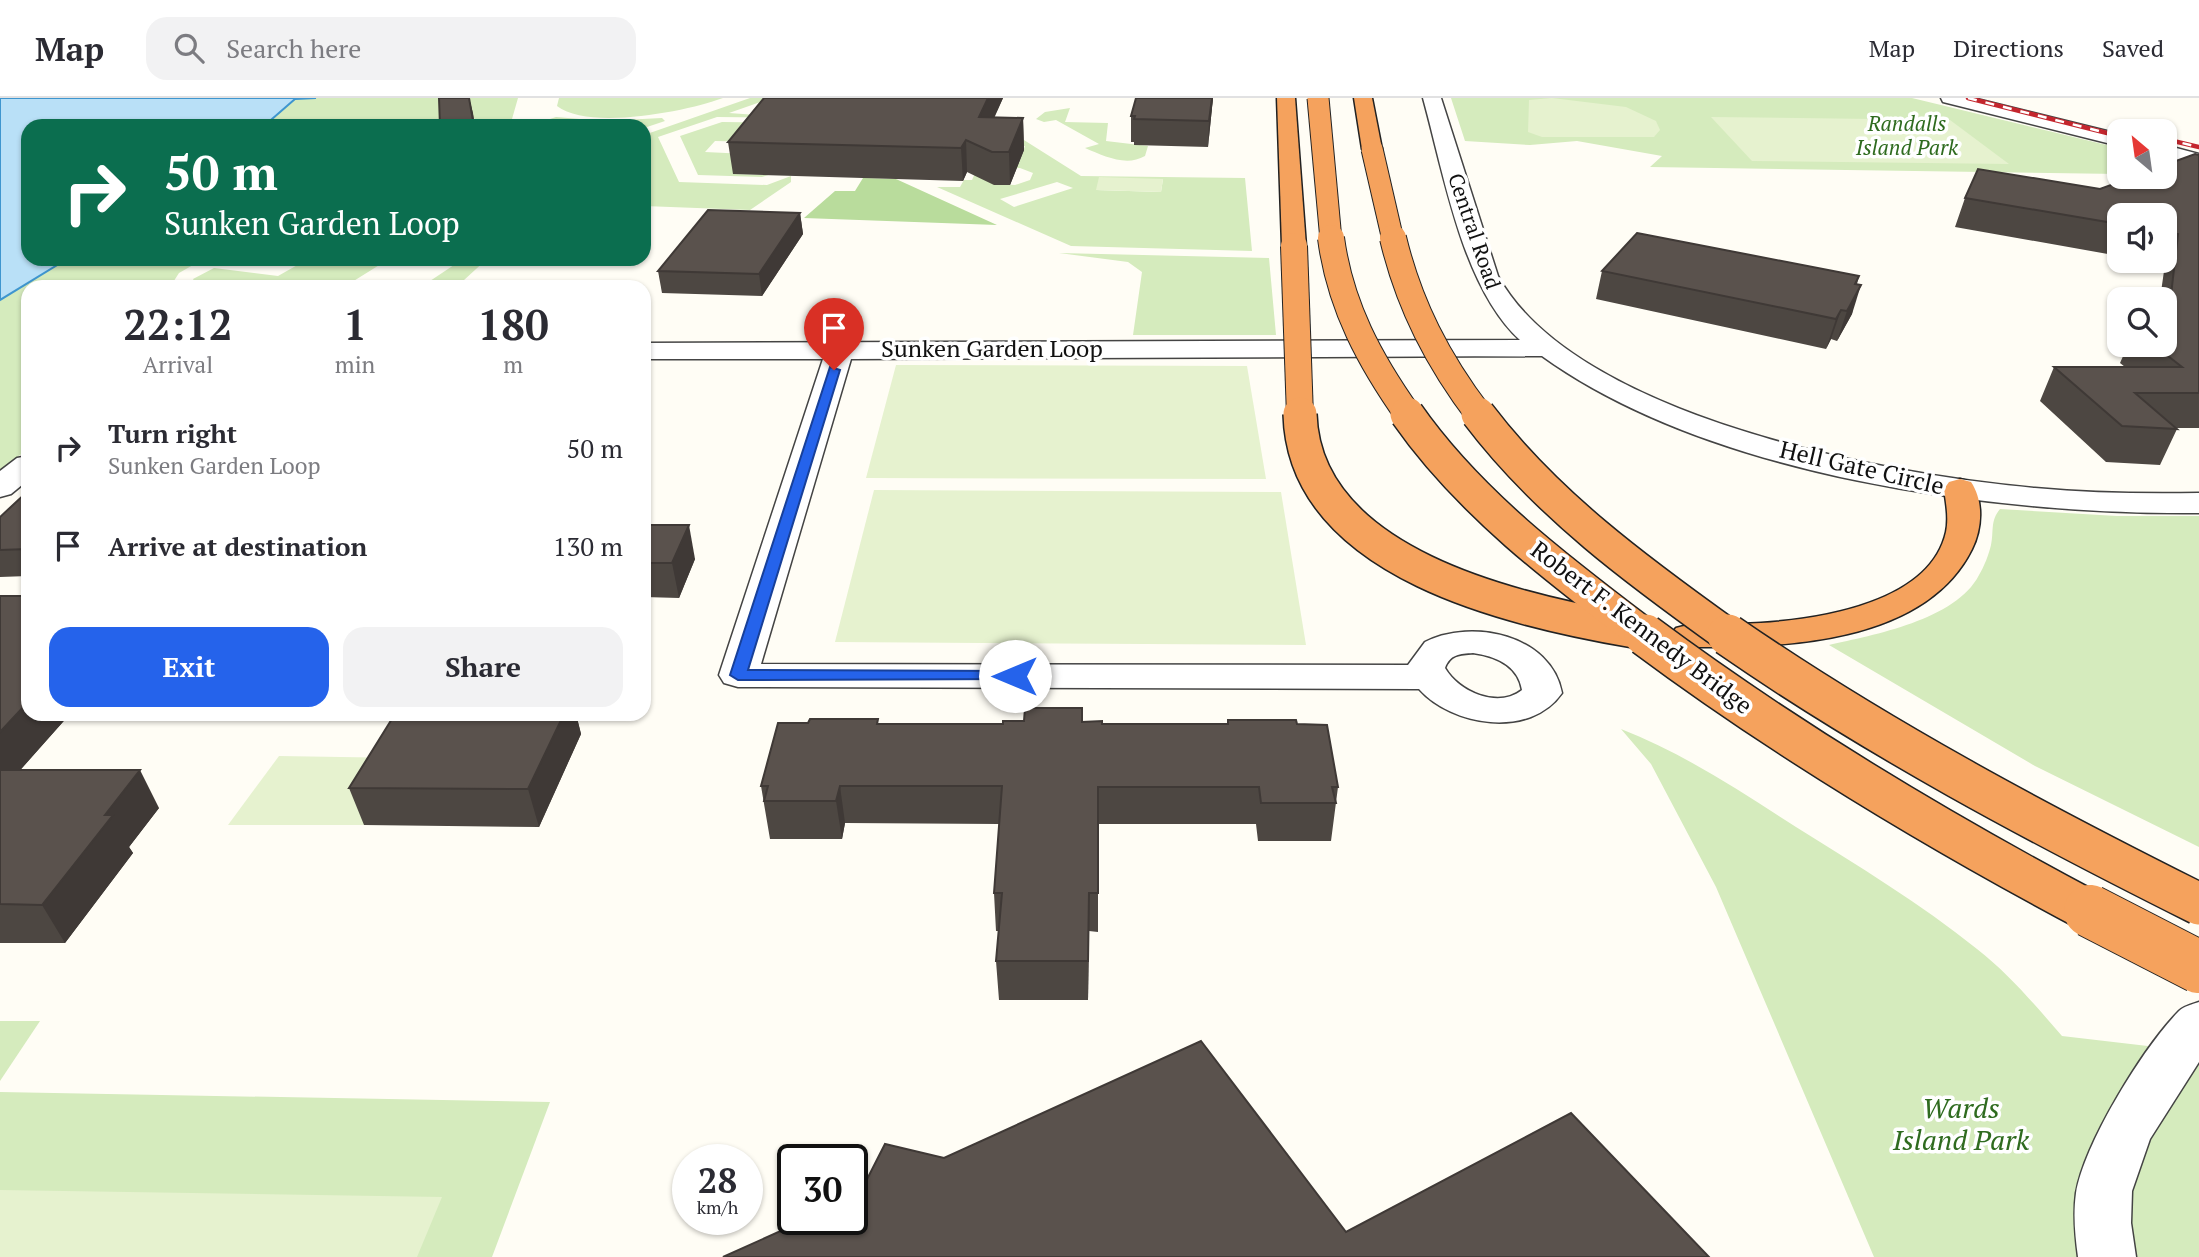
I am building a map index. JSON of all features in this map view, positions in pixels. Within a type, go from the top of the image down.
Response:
[{"type":"highway","points":[[1286,98],[1299,329],[1302,442],[1309,467],[1323,492],[1375,542],[1466,589],[1525,608],[1588,623],[1689,636],[1753,635],[1809,629],[1860,617],[1903,600],[1939,574],[1957,550],[1964,527],[1960,489]]},
{"type":"highway","name":"Robert F. Kennedy Bridge","points":[[1318,98],[1334,251],[1339,284],[1351,319],[1372,360],[1413,420],[1487,503],[1578,584],[1771,724],[1934,825],[2199,967]]},
{"type":"highway","name":"Robert F. Kennedy Bridge","points":[[1363,98],[1399,261],[1414,309],[1429,340],[1456,382],[1498,438],[1531,475],[1576,518],[1637,568],[1782,673],[1966,782],[2199,904]]},
{"type":"street","name":"Central Road","points":[[1432,98],[1486,276],[1511,315],[1546,348]]},
{"type":"street","points":[[1950,98],[2107,137]]},
{"type":"street","points":[[2177,154],[2199,160]]},
{"type":"street","name":"Sunken Garden Loop","points":[[651,351],[1546,348]]},
{"type":"street","name":"Hell Gate Circle","points":[[1546,348],[1619,390],[1699,424],[1831,462],[1960,489],[2062,500],[2199,503]]},
{"type":"street","points":[[841,349],[738,675],[1429,677]]},
{"type":"street","points":[[0,487],[21,470]]},
{"type":"street","points":[[2107,1257],[2104,1208],[2109,1167],[2121,1135],[2199,1022]]},
{"type":"green space","points":[[518,98],[512,119],[474,119],[473,116],[463,119],[272,119],[295,99]]},
{"type":"green space","points":[[559,98],[723,98],[664,113],[614,118],[572,113],[557,106]]},
{"type":"green space","points":[[750,98],[772,98],[729,113],[802,118],[717,117],[658,137],[679,182],[767,185],[791,176],[791,182],[750,210],[651,206],[651,133]]},
{"type":"green space","name":"Randalls Island Park","points":[[1451,98],[1912,98],[2107,145],[2107,174],[1650,167],[1662,156],[1577,141],[1530,145],[1465,141]]},
{"type":"green space","points":[[1552,98],[1626,107],[1656,121],[1660,130],[1654,137],[1542,137],[1528,132],[1529,100]]},
{"type":"green space","points":[[1070,108],[1065,122],[1108,123],[1106,141],[1148,146],[1145,156],[1130,161],[1107,157],[1085,148],[1099,144],[1056,120],[1044,122],[1036,119],[1045,112]]},
{"type":"green space","points":[[1711,117],[1950,120],[2009,164],[1752,161]]},
{"type":"green space","points":[[662,118],[665,121],[651,126],[651,119],[642,119]]},
{"type":"green space","points":[[722,122],[817,123],[757,142],[715,141],[705,152],[747,154],[734,174],[763,175],[787,169],[762,177],[698,175],[680,136]]},
{"type":"green space","points":[[1008,130],[1081,176],[1245,178],[1252,251],[1071,246],[937,187],[960,187],[964,180],[972,180],[979,164],[1019,163],[1025,146],[990,145]],"holes":[[[1001,168],[1020,168],[1033,173],[1030,180],[1015,185],[994,184]],[[1163,179],[1161,192],[1096,190]],[[1057,182],[1073,188],[1014,207],[1000,199]]]},
{"type":"green space","points":[[1099,177],[1163,179],[1161,192],[1096,190]]},
{"type":"green space","points":[[863,178],[896,179],[997,225],[804,218],[835,191],[855,191]]},
{"type":"green space","points":[[1059,253],[1269,258],[1276,335],[1133,335],[1142,272],[1128,262]]},
{"type":"green space","points":[[56,266],[191,266],[179,273],[174,280],[33,280]]},
{"type":"green space","points":[[296,266],[378,266],[355,280],[193,279],[214,268],[278,276]]},
{"type":"green space","points":[[452,266],[479,266],[464,280],[432,280]]},
{"type":"green space","points":[[21,287],[21,454],[0,470],[0,300]]},
{"type":"green space","points":[[896,365],[1247,366],[1266,479],[866,478]]},
{"type":"green space","points":[[874,490],[1281,492],[1306,645],[835,642]]},
{"type":"green space","points":[[2000,509],[2117,516],[2199,516],[2199,847],[2035,766],[1829,645],[1912,623],[1952,604],[1968,591],[1983,568],[1991,545],[1994,522]]},
{"type":"green space","name":"Wards Island Park","points":[[1621,729],[1667,749],[1711,774],[1933,916],[2000,969],[2062,1036],[2199,1052],[2199,1257],[1874,1257],[1716,887],[1651,764]]},
{"type":"green space","points":[[279,756],[404,758],[364,825],[228,825]]},
{"type":"green space","points":[[0,1021],[40,1021],[0,1081]]},
{"type":"green space","points":[[0,1092],[550,1102],[492,1257],[0,1257]]},
{"type":"green space","points":[[0,1190],[442,1197],[417,1257],[0,1257]]},
{"type":"water","points":[[0,98],[316,98],[295,99],[272,119],[21,119],[21,266],[56,266],[33,280],[21,280],[21,287],[0,300]]},
{"type":"building","points":[[439,98],[469,98],[473,119],[440,119]]},
{"type":"building","points":[[764,98],[988,98],[979,117],[1023,118],[1009,152],[992,152],[966,140],[961,148],[728,142]]},
{"type":"building","points":[[1136,98],[1212,98],[1209,121],[1134,119],[1135,116],[1131,116]]},
{"type":"building","points":[[2199,155],[2199,393],[2135,393],[2177,429],[2122,426],[2054,367],[2182,367],[2169,357],[2177,357],[2177,287],[2172,287],[2174,273],[2177,273],[2177,203],[2107,203],[2107,222],[1965,198],[1978,169],[2100,189],[2107,186],[2107,189],[2177,189],[2177,161]]},
{"type":"building","points":[[708,210],[800,213],[759,274],[658,271]]},
{"type":"building","points":[[1637,233],[1859,276],[1855,284],[1861,285],[1847,311],[1841,310],[1836,319],[1602,271]]},
{"type":"building","points":[[21,498],[21,549],[0,550],[0,517]]},
{"type":"building","points":[[651,525],[689,525],[672,563],[651,563]]},
{"type":"building","points":[[0,596],[21,596],[21,710],[0,732]]},
{"type":"building","points":[[1025,708],[1082,708],[1082,722],[1102,721],[1102,724],[1228,724],[1228,720],[1296,720],[1297,724],[1327,725],[1338,787],[1332,787],[1336,803],[1261,803],[1259,787],[1098,787],[1098,893],[1089,893],[1088,961],[996,961],[1002,893],[994,893],[1002,786],[840,786],[836,801],[764,801],[768,786],[761,786],[778,723],[808,723],[810,719],[878,719],[877,724],[1003,724],[1003,721],[1024,721]]},
{"type":"building","points":[[391,721],[561,721],[528,789],[349,788]]},
{"type":"building","points":[[0,770],[140,770],[105,815],[113,815],[42,905],[0,904]]},
{"type":"building","points":[[1201,1041],[1346,1232],[1571,1113],[1709,1257],[723,1257],[777,1233],[777,1235],[868,1235],[868,1177],[885,1144],[944,1158]]},
{"type":"railway","points":[[1968,98],[2107,133]]},
{"type":"railway","points":[[2177,142],[2199,147]]},
{"type":"route","points":[[834,370],[738,675],[1015,676]]}]
